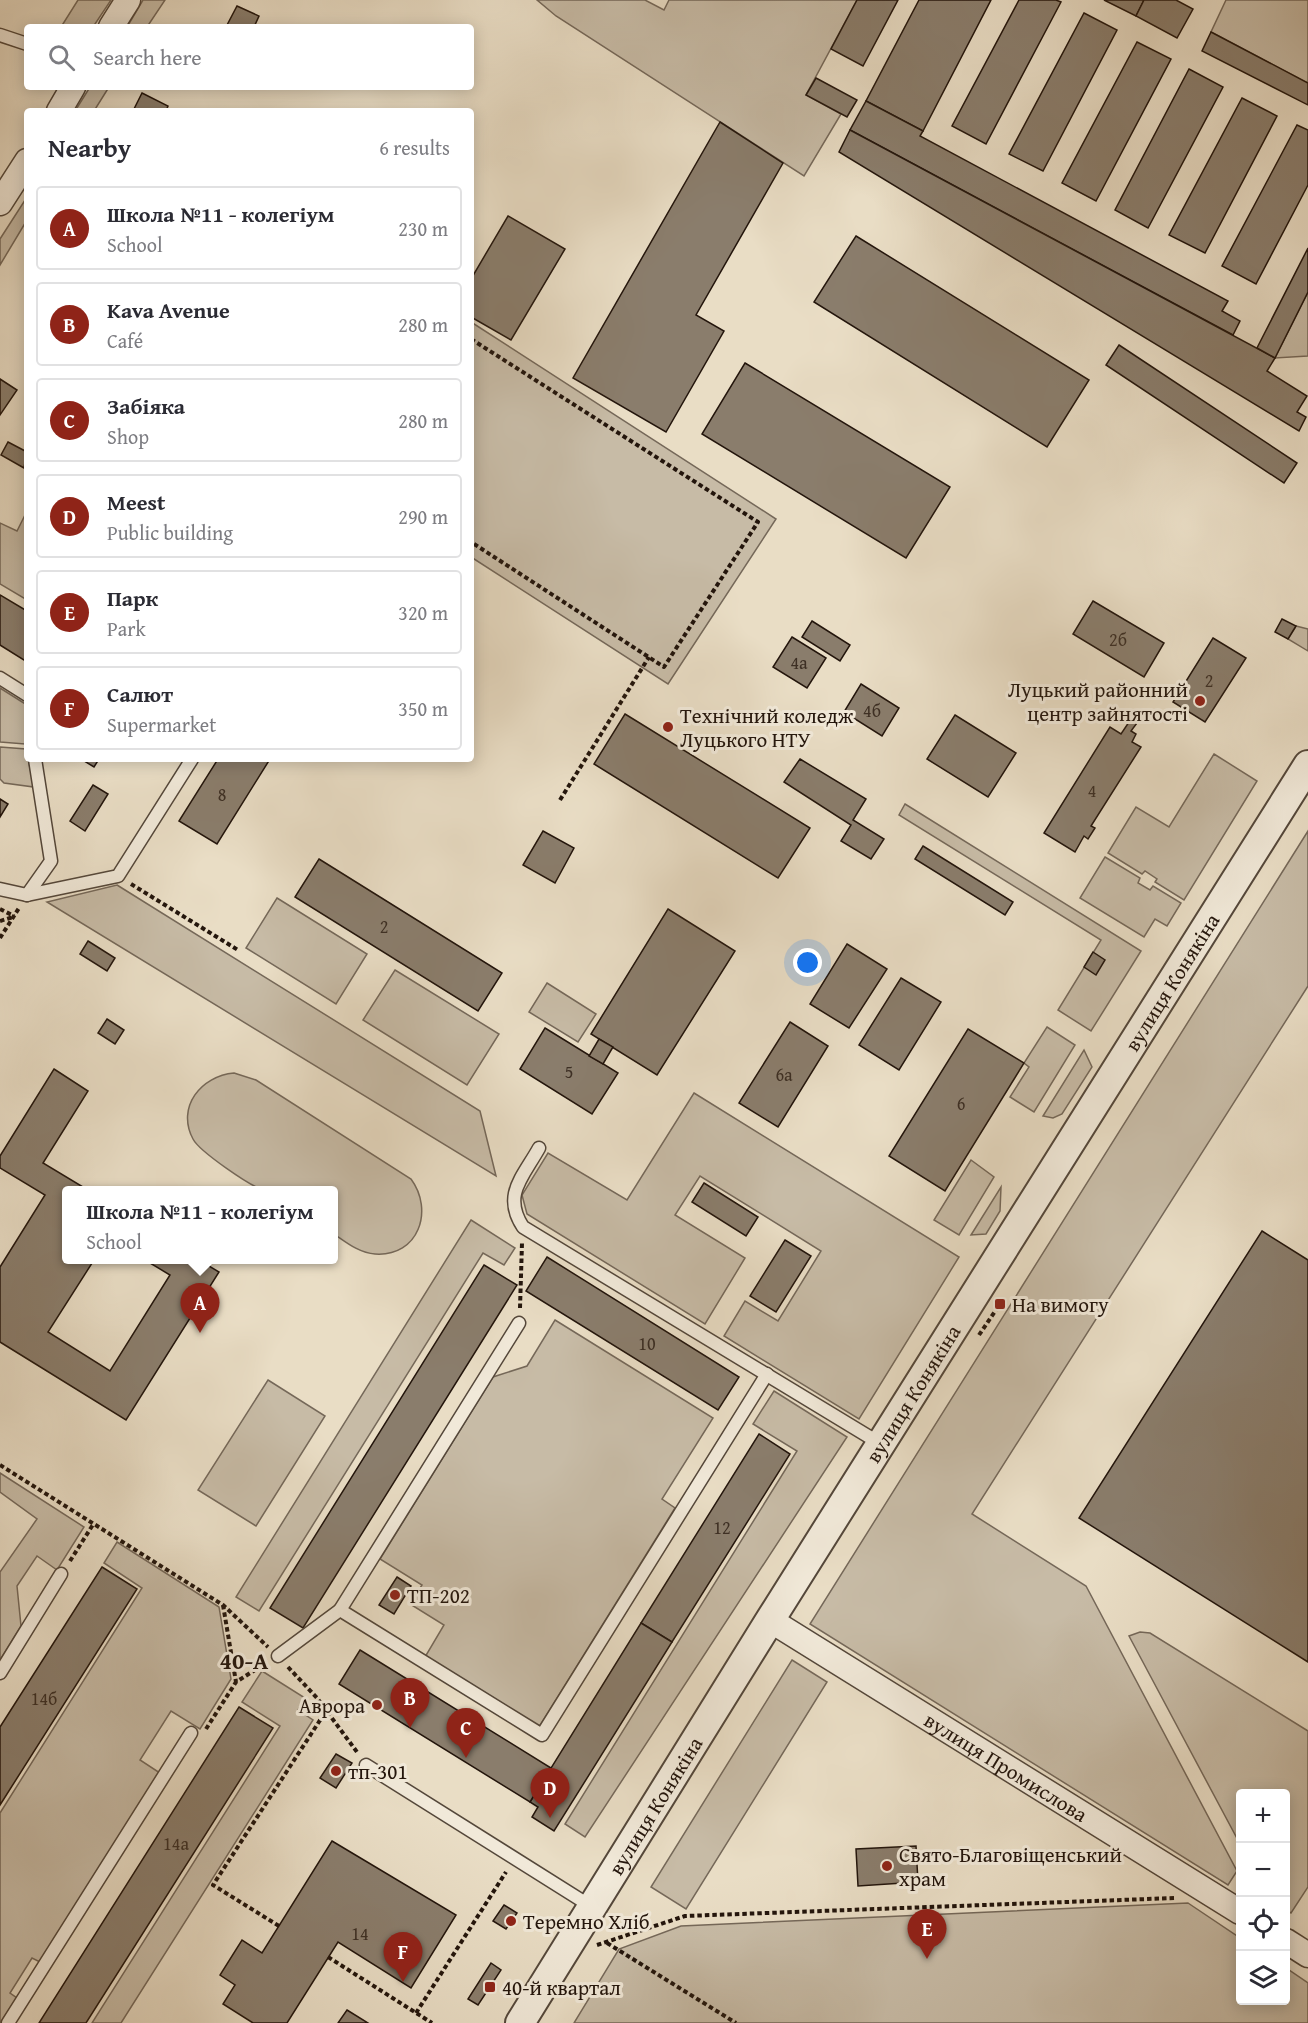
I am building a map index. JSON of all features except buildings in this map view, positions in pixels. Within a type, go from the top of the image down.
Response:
[{"type":"street","points":[[113,24],[128,0]]},
{"type":"street","points":[[60,108],[71,90]]},
{"type":"street","points":[[0,203],[24,166]]},
{"type":"street","name":"вулиця Конякіна","points":[[520,2023],[770,1620],[1308,765]]},
{"type":"street","name":"вулиця Промислова","points":[[770,1620],[1236,1910]]},
{"type":"street","points":[[1290,1944],[1308,1955]]},
{"type":"lane","points":[[0,35],[24,43]]},
{"type":"lane","points":[[0,678],[24,693]]},
{"type":"lane","points":[[27,895],[51,861],[35,762]]},
{"type":"lane","points":[[0,889],[27,895],[118,876],[190,762]]},
{"type":"lane","points":[[539,1148],[512,1196],[513,1212],[523,1227],[881,1444]]},
{"type":"lane","points":[[278,1656],[340,1610],[519,1323]]},
{"type":"lane","points":[[340,1610],[542,1735],[767,1374]]},
{"type":"lane","points":[[0,1673],[62,1574]]},
{"type":"lane","points":[[8,2023],[191,1733]]},
{"type":"lane","points":[[366,1765],[593,1908]]},
{"type":"path","points":[[474,341],[758,522],[664,667],[474,544]]},
{"type":"path","points":[[560,800],[650,657]]},
{"type":"path","points":[[118,876],[238,950]]},
{"type":"path","points":[[0,938],[27,895]]},
{"type":"path","points":[[0,909],[14,916]]},
{"type":"path","points":[[0,921],[14,916]]},
{"type":"path","points":[[519,1323],[523,1227]]},
{"type":"path","points":[[0,1465],[223,1605],[278,1656],[326,1711],[366,1765]]},
{"type":"path","points":[[62,1574],[94,1523]]},
{"type":"path","points":[[223,1605],[236,1682]]},
{"type":"path","points":[[191,1733],[203,1734],[236,1682],[278,1656]]},
{"type":"path","points":[[279,1926],[213,1885],[326,1711]]},
{"type":"path","points":[[416,2013],[514,1858]]},
{"type":"path","points":[[587,1947],[685,1916],[1215,1897]]},
{"type":"path","points":[[607,1942],[736,2023]]},
{"type":"path","points":[[328,1958],[432,2023]]},
{"type":"shaded area","points":[[78,0],[111,0],[95,24],[63,24]]},
{"type":"shaded area","points":[[143,0],[165,0],[149,24],[129,24]]},
{"type":"shaded area","points":[[537,0],[645,0],[664,10],[669,0],[857,0],[806,95],[841,114],[804,176],[556,16]]},
{"type":"shaded area","points":[[1226,0],[1308,0],[1308,83],[1211,32]]},
{"type":"shaded area","points":[[88,90],[107,90],[96,108],[77,108]]},
{"type":"shaded area","points":[[24,202],[24,225],[0,265],[0,239]]},
{"type":"shaded area","points":[[1308,292],[1308,356],[1275,358]]},
{"type":"shaded area","points":[[474,324],[776,519],[668,684],[474,559]]},
{"type":"shaded area","points":[[24,517],[24,598],[0,584],[0,523],[17,531]]},
{"type":"shaded area","points":[[1296,626],[1308,629],[1308,651],[1288,639]]},
{"type":"shaded area","points":[[0,688],[24,703],[24,744],[0,742]]},
{"type":"shaded area","points":[[0,747],[24,749],[24,762],[29,762],[34,787],[4,783],[0,779]]},
{"type":"shaded area","points":[[1214,754],[1257,781],[1184,900],[1155,882],[1157,879],[1145,871],[1142,874],[1108,853],[1136,807],[1169,827]]},
{"type":"shaded area","points":[[905,804],[1141,951],[1091,1031],[1058,1010],[1101,940],[899,815]]},
{"type":"shaded area","points":[[1308,831],[1308,986],[972,1514],[1086,1586],[1236,1873],[1228,1885],[810,1624]]},
{"type":"shaded area","points":[[1105,857],[1140,878],[1138,883],[1150,890],[1153,886],[1181,903],[1167,926],[1155,919],[1144,937],[1080,898]]},
{"type":"shaded area","points":[[117,885],[480,1111],[496,1176],[47,902]]},
{"type":"shaded area","points":[[277,898],[367,954],[336,1004],[246,948]]},
{"type":"shaded area","points":[[395,970],[499,1034],[467,1085],[363,1020]]},
{"type":"shaded area","points":[[547,983],[596,1014],[578,1042],[529,1012]]},
{"type":"shaded area","points":[[1047,1027],[1075,1045],[1034,1112],[1010,1097],[1029,1067],[1024,1063]]},
{"type":"shaded area","points":[[1084,1050],[1092,1067],[1062,1114],[1053,1118],[1043,1116]]},
{"type":"shaded area","points":[[234,1073],[256,1080],[411,1179],[418,1191],[421,1204],[418,1229],[412,1240],[402,1248],[390,1253],[375,1254],[358,1249],[338,1237],[338,1186],[255,1186],[237,1176],[205,1152],[193,1139],[189,1127],[190,1105],[202,1087],[222,1075]]},
{"type":"shaded area","points":[[694,1093],[959,1257],[859,1419],[724,1336],[745,1301],[778,1321],[821,1251],[700,1176],[675,1215],[745,1258],[705,1324],[527,1214],[522,1195],[548,1153],[627,1200]]},
{"type":"shaded area","points":[[971,1160],[994,1177],[959,1235],[934,1220]]},
{"type":"shaded area","points":[[1001,1187],[1000,1211],[986,1234],[971,1235]]},
{"type":"shaded area","points":[[471,1220],[515,1248],[504,1265],[483,1253],[259,1611],[236,1597]]},
{"type":"shaded area","points":[[555,1320],[713,1418],[662,1499],[675,1508],[539,1727],[425,1657],[444,1625],[410,1604],[422,1585],[380,1559],[493,1377],[527,1366]]},
{"type":"shaded area","points":[[268,1380],[325,1416],[256,1526],[198,1490]]},
{"type":"shaded area","points":[[774,1391],[847,1437],[585,1837],[565,1824],[797,1451],[753,1424]]},
{"type":"shaded area","points":[[0,1473],[84,1527],[57,1570],[37,1556],[17,1586],[21,1626],[0,1660],[0,1572],[37,1519],[0,1492]]},
{"type":"shaded area","points":[[117,1542],[219,1607],[231,1679],[200,1729],[171,1711],[140,1760],[160,1773],[40,1962],[32,1958],[10,1993],[17,1998],[0,2023],[0,1813],[142,1588],[104,1563]]},
{"type":"shaded area","points":[[1140,1632],[1150,1633],[1308,1731],[1308,1887],[1291,1913],[1290,1789],[1236,1789],[1236,1837],[1129,1636]]},
{"type":"shaded area","points":[[792,1660],[827,1682],[686,1909],[651,1887]]},
{"type":"shaded area","points":[[262,1671],[305,1698],[298,1710],[313,1720],[121,2023],[92,2023],[280,1726],[242,1702]]},
{"type":"shaded area","points":[[1188,1903],[1236,1935],[1236,2005],[1290,2005],[1290,1971],[1308,1983],[1308,2023],[574,2023],[619,1949],[681,1926]]},
{"type":"place","name":"Луцький районний центр зайнятості","points":[[1200,701]]},
{"type":"place","name":"Технічний коледж Луцького НТУ","points":[[668,727]]},
{"type":"place","name":"На вимогу","points":[[1000,1304]]},
{"type":"place","name":"Школа №11 - колегіум","points":[[200,1333]]},
{"type":"place","name":"ТП-202","points":[[395,1595]]},
{"type":"place","name":"Аврора","points":[[377,1705]]},
{"type":"place","name":"Kava Avenue","points":[[410,1728]]},
{"type":"place","name":"Забіяка","points":[[466,1758]]},
{"type":"place","name":"тп-301","points":[[336,1771]]},
{"type":"place","name":"Meest","points":[[550,1818]]},
{"type":"place","name":"Свято-Благовіщенський храм","points":[[887,1866]]},
{"type":"place","name":"Теремно Хліб","points":[[511,1921]]},
{"type":"place","name":"Парк","points":[[927,1959]]},
{"type":"place","name":"Салют","points":[[403,1982]]},
{"type":"place","name":"40-й квартал","points":[[490,1987]]},
{"type":"district","name":"40-А","points":[[244,1660]]}]
